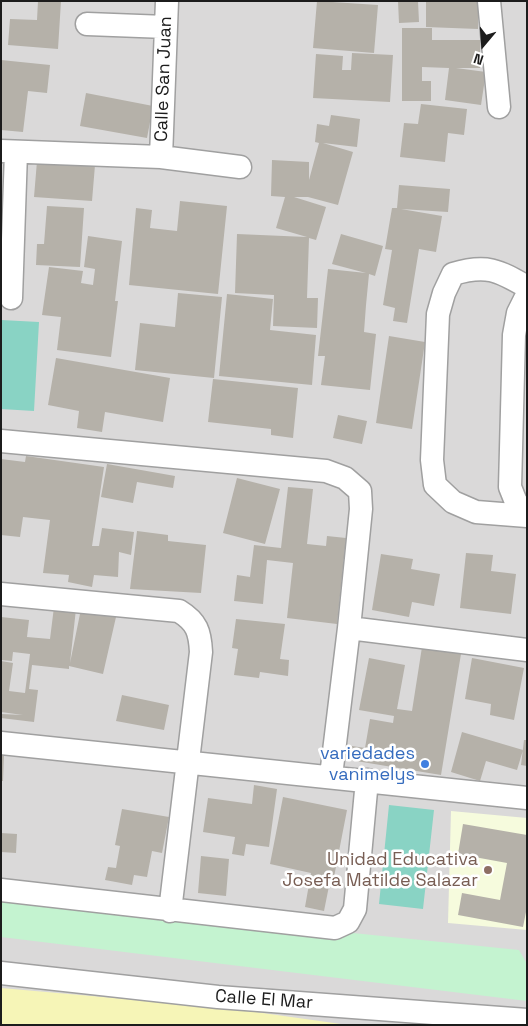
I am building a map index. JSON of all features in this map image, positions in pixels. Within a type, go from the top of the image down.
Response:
[{"type":"street","name":"Calle San Juan","points":[[161,157],[167,1]]},
{"type":"street","points":[[489,1],[499,107]]},
{"type":"street","points":[[87,24],[166,27]]},
{"type":"street","points":[[11,298],[8,152],[161,157],[240,167]]},
{"type":"street","points":[[527,287],[501,272],[474,268],[453,274],[444,293],[438,314],[432,460],[435,485],[452,502],[476,512],[527,515]]},
{"type":"street","points":[[527,295],[518,313],[514,335],[510,487],[516,502],[527,515]]},
{"type":"street","points":[[1,440],[326,472],[345,478],[360,492],[361,509],[349,628],[331,776]]},
{"type":"street","points":[[1,594],[179,611],[192,618],[200,632],[201,652],[170,911]]},
{"type":"street","points":[[349,628],[527,650]]},
{"type":"street","points":[[1,742],[527,798]]},
{"type":"street","points":[[1,890],[170,911],[335,928],[348,922],[355,909],[368,780]]},
{"type":"street","name":"Calle El Mar","points":[[1,973],[218,997],[527,1020]]},
{"type":"shaded area","points":[[1,1],[527,1],[527,1025],[1,1025]]},
{"type":"shaded area","points":[[1,320],[39,322],[34,411],[1,409]]},
{"type":"shaded area","points":[[389,805],[434,810],[423,909],[379,904]]},
{"type":"shaded area","name":"Unidad Educativa Josefa Matilde Salazar","points":[[451,811],[527,818],[527,930],[448,923]]},
{"type":"shaded area","points":[[1,897],[519,950],[527,964],[527,1001],[1,937]]},
{"type":"sand","points":[[1,988],[227,1008],[348,1025],[1,1025]]},
{"type":"building","points":[[38,1],[61,1],[58,49],[8,45],[10,19],[37,20]]},
{"type":"building","points":[[317,1],[378,5],[374,53],[313,48]]},
{"type":"building","points":[[398,1],[418,1],[419,22],[399,23]]},
{"type":"building","points":[[426,1],[478,1],[478,29],[426,27]]},
{"type":"building","points":[[402,28],[432,28],[432,40],[480,40],[480,68],[456,68],[486,72],[481,105],[445,100],[449,68],[422,67],[422,81],[431,81],[431,101],[402,101]]},
{"type":"building","points":[[352,53],[393,55],[390,102],[313,98],[316,54],[343,56],[342,70],[351,70]]},
{"type":"building","points":[[1,60],[50,65],[47,93],[28,91],[23,132],[1,130]]},
{"type":"building","points":[[86,93],[153,106],[147,138],[80,126]]},
{"type":"building","points":[[421,104],[467,109],[464,135],[448,133],[445,162],[400,157],[404,123],[418,124]]},
{"type":"building","points":[[331,115],[360,119],[357,147],[323,143],[353,152],[338,205],[308,197],[294,197],[326,207],[316,240],[309,238],[307,298],[318,298],[317,328],[273,326],[274,295],[235,293],[237,234],[307,237],[276,228],[285,197],[271,196],[272,160],[309,162],[309,180],[319,143],[315,142],[317,124],[329,126]]},
{"type":"building","points":[[37,161],[95,165],[92,201],[34,197]]},
{"type":"building","points":[[399,185],[450,189],[448,212],[401,209],[442,216],[436,252],[419,249],[407,323],[393,321],[395,308],[383,305],[392,250],[385,249],[392,208],[397,208]]},
{"type":"building","points":[[180,201],[227,206],[218,294],[129,285],[136,208],[152,210],[150,228],[177,231]]},
{"type":"building","points":[[47,206],[84,208],[80,267],[36,265],[37,244],[44,244]]},
{"type":"building","points":[[341,234],[383,246],[375,276],[369,274],[366,305],[364,332],[376,334],[370,390],[321,385],[325,356],[318,356],[328,269],[366,273],[332,264]]},
{"type":"building","points":[[88,236],[122,241],[115,301],[118,301],[111,357],[57,350],[61,317],[42,315],[49,267],[83,271],[81,283],[93,285],[95,269],[84,267]]},
{"type":"building","points":[[178,293],[222,297],[214,378],[135,370],[140,323],[175,327]]},
{"type":"building","points":[[227,294],[273,299],[270,330],[316,335],[312,385],[219,376]]},
{"type":"building","points":[[389,336],[425,342],[412,429],[376,423]]},
{"type":"building","points":[[56,358],[170,378],[163,422],[105,412],[102,432],[77,428],[79,411],[48,405]]},
{"type":"building","points":[[213,379],[298,388],[293,438],[271,435],[271,429],[208,422]]},
{"type":"building","points":[[338,415],[367,421],[362,444],[333,438]]},
{"type":"building","points":[[26,456],[104,467],[92,546],[99,546],[102,528],[134,532],[131,555],[119,552],[118,577],[94,575],[92,587],[68,582],[69,575],[43,573],[50,520],[23,517],[20,537],[1,535],[1,459],[25,462]]},
{"type":"building","points":[[107,464],[175,476],[173,488],[137,482],[133,503],[101,497]]},
{"type":"building","points":[[237,478],[280,489],[265,544],[223,533]]},
{"type":"building","points":[[288,487],[313,489],[307,544],[326,546],[327,536],[346,538],[337,624],[287,618],[293,563],[267,560],[263,604],[234,601],[237,575],[250,577],[254,545],[281,548]]},
{"type":"building","points":[[137,531],[168,535],[168,541],[206,545],[201,593],[130,589]]},
{"type":"building","points":[[466,553],[493,555],[491,571],[516,574],[511,614],[460,608]]},
{"type":"building","points":[[381,554],[413,559],[411,569],[440,574],[434,606],[412,602],[409,617],[372,610]]},
{"type":"building","points":[[54,607],[76,609],[70,663],[81,609],[116,617],[103,674],[69,666],[69,669],[32,665],[29,689],[38,690],[34,722],[1,718],[1,714],[23,715],[1,712],[1,661],[13,663],[9,691],[25,693],[30,654],[13,652],[12,661],[1,660],[1,617],[29,620],[27,637],[50,639]]},
{"type":"building","points":[[236,619],[285,624],[280,659],[289,660],[288,676],[260,672],[259,678],[234,675],[238,649],[232,648]]},
{"type":"building","points":[[422,647],[461,654],[441,775],[350,760],[352,746],[365,748],[370,719],[393,723],[394,716],[359,710],[369,658],[405,665],[397,709],[412,711]]},
{"type":"building","points":[[472,658],[524,668],[514,720],[490,715],[491,704],[465,699]]},
{"type":"building","points":[[122,695],[169,705],[164,730],[116,721]]},
{"type":"building","points":[[462,732],[523,750],[517,770],[486,761],[480,781],[451,772]]},
{"type":"building","points":[[524,740],[527,740],[527,766],[521,765]]},
{"type":"building","points":[[1,754],[4,755],[3,781],[1,781]]},
{"type":"building","points":[[254,785],[277,789],[269,847],[246,844],[244,856],[232,854],[235,837],[203,832],[208,798],[252,804]]},
{"type":"building","points":[[283,797],[347,810],[334,877],[331,876],[324,911],[305,907],[311,873],[270,864]]},
{"type":"building","points":[[122,809],[169,817],[162,853],[152,851],[147,877],[134,875],[132,885],[105,880],[108,867],[116,868],[120,846],[115,845]]},
{"type":"building","points":[[463,824],[527,835],[527,907],[523,927],[458,915],[462,893],[500,900],[507,863],[458,854]]},
{"type":"building","points":[[1,833],[17,834],[16,853],[1,852]]},
{"type":"building","points":[[201,856],[229,859],[226,896],[198,893]]},
{"type":"place","name":"variedades vanimelys","points":[[425,764]]},
{"type":"place","name":"Unidad Educativa Josefa Matilde Salazar","points":[[488,870]]}]
